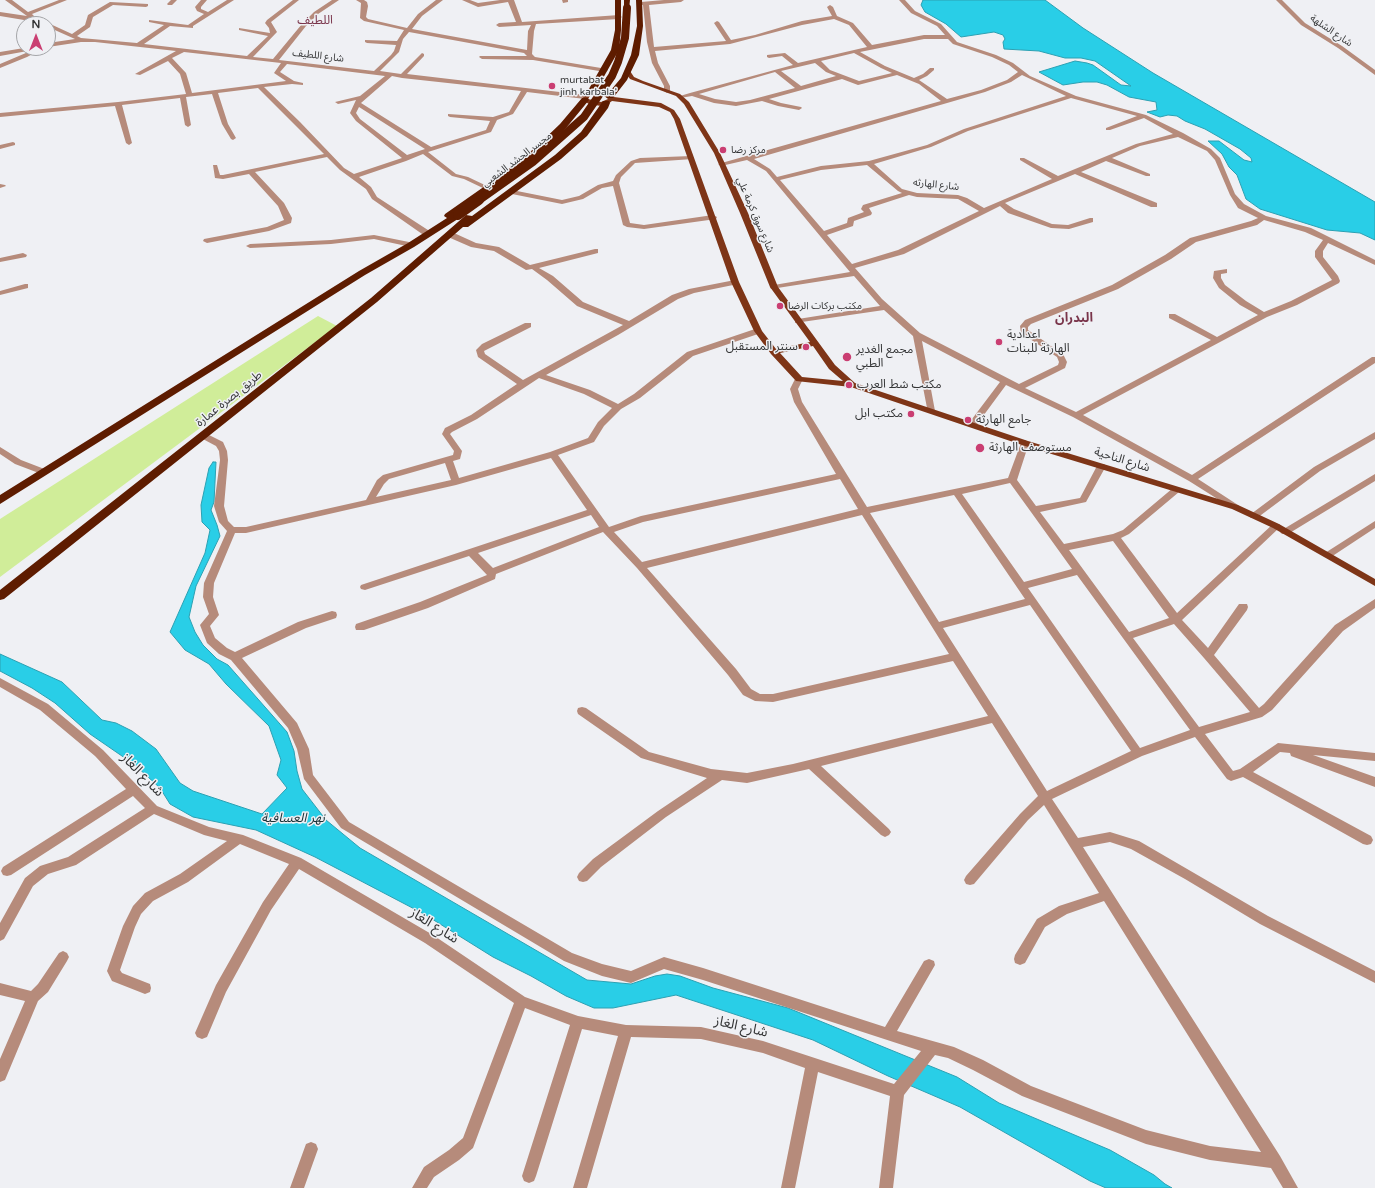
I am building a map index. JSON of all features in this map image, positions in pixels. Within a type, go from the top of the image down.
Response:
[{"type":"highway","points":[[0,500],[362,273],[428,234],[432,227],[539,149],[563,126],[587,97],[603,73],[615,50],[619,17],[618,0]]},
{"type":"highway","points":[[451,235],[544,169],[584,134],[614,94],[626,75],[637,46],[640,26],[635,3]]},
{"type":"highway","name":"مجسر الحشد الشعبي","points":[[428,234],[458,215],[533,162],[584,117],[612,76],[618,62],[627,25],[635,3]]},
{"type":"highway","name":"طريق بصرة عمارة","points":[[0,596],[374,300],[451,235],[469,217],[557,151],[592,118],[607,98],[619,78],[626,62],[633,36],[635,3]]},
{"type":"highway","points":[[603,73],[605,79],[613,80],[626,75]]},
{"type":"main road","points":[[626,75],[682,97]]},
{"type":"main road","points":[[609,99],[600,92],[587,97],[591,103],[609,99],[647,97],[667,91]]},
{"type":"main road","points":[[647,97],[672,111],[677,119],[735,282],[758,331],[774,352],[799,379],[852,385]]},
{"type":"main road","name":"شارع سوق كرمة علي","points":[[682,97],[699,121],[717,153],[744,213],[774,287],[813,344],[832,367],[852,385]]},
{"type":"main road","points":[[774,352],[813,344]]},
{"type":"main road","points":[[815,381],[827,376],[832,367]]},
{"type":"main road","name":"شارع الناحية","points":[[852,385],[1100,466],[1235,507],[1276,526],[1375,583]]},
{"type":"street","points":[[8,0],[31,16]]},
{"type":"street","points":[[28,14],[64,0]]},
{"type":"street","points":[[204,0],[198,7],[199,10],[208,14]]},
{"type":"street","points":[[151,22],[190,27],[231,0]]},
{"type":"street","points":[[249,57],[274,32],[272,26],[268,23],[269,21],[296,0]]},
{"type":"street","points":[[275,61],[308,21],[316,13],[336,0]]},
{"type":"street","points":[[358,0],[364,2],[365,6],[363,18],[366,20],[407,30],[512,49],[531,56],[603,73]]},
{"type":"street","points":[[375,72],[393,56],[400,39],[420,15],[440,0]]},
{"type":"street","points":[[465,0],[478,5],[511,0],[520,24]]},
{"type":"street","points":[[667,91],[667,86],[659,73],[652,48],[635,3],[681,0]]},
{"type":"street","points":[[902,0],[913,12],[939,25],[955,43],[994,56],[1011,64],[1037,81],[1071,96],[1144,116],[1181,134],[1214,153],[1236,201],[1247,210],[1264,218],[1299,227],[1375,263]]},
{"type":"street","name":"شارع الشلهة","points":[[1279,0],[1303,24],[1340,47],[1375,73]]},
{"type":"street","points":[[73,36],[88,26],[90,16],[113,1],[137,2],[146,5]]},
{"type":"street","points":[[830,7],[835,17]]},
{"type":"street","points":[[0,14],[17,16]]},
{"type":"street","points":[[499,25],[619,17]]},
{"type":"street","points":[[652,48],[730,42],[802,23],[835,17],[851,24],[871,48]]},
{"type":"street","points":[[531,56],[531,31],[534,23]]},
{"type":"street","points":[[717,23],[730,42]]},
{"type":"street","points":[[138,45],[169,24]]},
{"type":"street","points":[[56,28],[81,40]]},
{"type":"street","points":[[241,29],[272,35]]},
{"type":"street","points":[[682,97],[776,70],[903,40],[924,37],[949,37]]},
{"type":"street","name":"شارع اللطيف","points":[[56,44],[81,40],[95,40],[587,97]]},
{"type":"street","points":[[367,41],[399,43]]},
{"type":"street","points":[[138,74],[183,50]]},
{"type":"street","points":[[0,54],[16,51]]},
{"type":"street","points":[[855,51],[883,67],[914,80],[947,102]]},
{"type":"street","points":[[769,56],[783,54],[797,65]]},
{"type":"street","points":[[402,76],[422,55]]},
{"type":"street","points":[[0,66],[26,56]]},
{"type":"street","points":[[482,57],[531,56]]},
{"type":"street","points":[[169,58],[183,73],[190,96]]},
{"type":"street","points":[[816,60],[828,71],[853,82],[864,83],[898,73]]},
{"type":"street","points":[[285,62],[277,72],[292,82],[301,84]]},
{"type":"street","points":[[914,80],[926,75],[932,69]]},
{"type":"street","points":[[776,70],[800,88]]},
{"type":"street","points":[[721,164],[748,158],[983,91],[1009,81],[1022,72]]},
{"type":"street","points":[[391,74],[362,97],[357,103],[353,113],[358,120],[406,158]]},
{"type":"street","points":[[692,94],[714,101],[736,104],[841,77]]},
{"type":"street","points":[[0,115],[183,97],[292,82]]},
{"type":"street","points":[[260,87],[298,123],[342,169],[369,188],[374,198],[428,234]]},
{"type":"street","points":[[450,115],[494,119],[511,113],[525,90]]},
{"type":"street","points":[[215,93],[225,124],[233,138]]},
{"type":"street","points":[[776,179],[821,168],[869,162],[928,146],[966,130],[1071,96]]},
{"type":"street","points":[[183,97],[188,125]]},
{"type":"street","points":[[338,102],[362,97]]},
{"type":"street","points":[[764,98],[776,104],[799,108]]},
{"type":"street","points":[[357,103],[427,150],[454,175],[466,178],[487,188]]},
{"type":"street","points":[[118,104],[129,143]]},
{"type":"street","points":[[1108,128],[1144,116]]},
{"type":"street","points":[[353,177],[404,160],[427,150],[489,131],[494,119]]},
{"type":"street","points":[[774,287],[854,270],[901,252],[1000,203],[1138,145],[1181,134]]},
{"type":"street","points":[[0,148],[13,144]]},
{"type":"street","points":[[215,166],[217,176],[220,178],[328,155]]},
{"type":"street","points":[[691,158],[640,160],[632,162],[618,176],[616,183],[627,225],[644,227],[713,217]]},
{"type":"street","points":[[748,158],[768,170],[886,307],[917,334],[1018,388],[1076,415],[1192,479],[1235,507]]},
{"type":"street","points":[[1107,159],[1148,175]]},
{"type":"street","points":[[1022,160],[1058,179]]},
{"type":"street","name":"شارع الهارثه","points":[[869,162],[900,190],[917,195],[958,197],[965,199],[984,211]]},
{"type":"street","points":[[250,246],[276,236],[284,223],[288,221],[288,218],[281,205],[251,172]]},
{"type":"street","points":[[1076,172],[1154,205]]},
{"type":"street","points":[[512,192],[562,202],[581,198],[600,186],[616,183]]},
{"type":"street","points":[[823,234],[850,224],[851,220],[868,214],[865,209],[866,208],[908,193]]},
{"type":"street","points":[[1000,203],[1011,211],[1051,226],[1069,226],[1090,220]]},
{"type":"street","points":[[1018,388],[1062,366],[1063,362],[1060,356],[1024,331],[1024,326],[1028,322],[1115,287],[1168,257],[1193,240],[1254,223],[1264,218]]},
{"type":"street","points":[[451,235],[474,245],[496,249],[525,267],[535,268],[565,258],[595,251]]},
{"type":"street","points":[[207,241],[276,236],[330,242],[374,237],[411,245]]},
{"type":"street","points":[[1076,415],[1264,315],[1294,303],[1336,281],[1334,276],[1319,257],[1319,251],[1327,239]]},
{"type":"street","points":[[0,260],[23,254]]},
{"type":"street","points":[[535,268],[550,278],[580,304],[629,324]]},
{"type":"street","points":[[1224,271],[1217,273],[1217,278],[1222,286],[1244,303],[1264,315]]},
{"type":"street","points":[[369,502],[380,482],[386,477],[457,457],[458,451],[446,434],[448,430],[474,417],[523,384],[675,298],[692,291],[735,282]]},
{"type":"street","points":[[0,293],[25,286]]},
{"type":"street","points":[[798,321],[886,307]]},
{"type":"street","points":[[1172,316],[1217,340]]},
{"type":"street","points":[[523,384],[481,355],[480,350],[484,346],[528,325]]},
{"type":"street","points":[[204,436],[220,444],[223,451],[224,460],[219,506],[224,522],[232,530],[246,530],[456,482],[553,454],[591,440],[601,424],[618,407],[637,396],[690,354],[758,331]]},
{"type":"street","points":[[917,334],[931,412]]},
{"type":"street","points":[[1192,479],[1375,359]]},
{"type":"street","points":[[538,375],[587,392],[618,407]]},
{"type":"street","points":[[799,379],[794,389],[798,402],[842,476],[1291,1188]]},
{"type":"street","points":[[972,425],[1005,381]]},
{"type":"street","points":[[1254,516],[1317,470],[1375,435]]},
{"type":"street","points":[[1012,480],[1025,442]]},
{"type":"street","points":[[0,450],[18,462],[44,472]]},
{"type":"street","points":[[553,454],[606,530],[640,566],[747,692],[759,698],[774,698],[956,656]]},
{"type":"street","points":[[448,460],[456,482]]},
{"type":"street","points":[[1034,510],[1084,500],[1100,466]]},
{"type":"street","points":[[491,572],[606,530],[641,519],[842,476]]},
{"type":"street","points":[[1285,532],[1375,477]]},
{"type":"street","points":[[640,566],[864,511],[1012,480]]},
{"type":"street","points":[[1012,480],[1231,776],[1244,772],[1278,747],[1375,758]]},
{"type":"street","points":[[1062,548],[1114,537],[1126,532],[1176,490]]},
{"type":"street","points":[[956,492],[1138,752]]},
{"type":"street","points":[[365,587],[593,511]]},
{"type":"street","points":[[1328,555],[1375,524]]},
{"type":"street","points":[[1126,636],[1176,620],[1276,526]]},
{"type":"street","points":[[232,530],[209,584],[208,597],[214,615],[205,625],[211,640],[223,651],[235,657],[293,726],[303,749],[308,776],[345,825],[561,954],[602,970],[631,977],[664,963],[703,974],[932,1048],[949,1052],[1027,1091],[1146,1137],[1210,1153],[1275,1161]]},
{"type":"street","points":[[1114,537],[1176,620],[1258,714]]},
{"type":"street","points":[[360,627],[424,605],[490,578],[492,576],[491,572],[470,551]]},
{"type":"street","points":[[1022,586],[1079,571]]},
{"type":"street","points":[[937,626],[1032,601]]},
{"type":"street","points":[[970,880],[1024,817],[1045,797],[1138,752],[1197,732],[1258,714],[1268,707],[1340,628],[1375,602]]},
{"type":"street","points":[[1208,655],[1243,607]]},
{"type":"street","points":[[235,657],[255,646],[302,625],[332,615]]},
{"type":"street","name":"شارع الغاز","points":[[0,682],[44,707],[99,752],[153,809],[208,832],[239,838],[297,862],[429,939],[521,1001],[578,1022],[626,1031],[701,1033],[763,1047],[898,1092]]},
{"type":"street","points":[[582,711],[645,755],[711,774],[746,778],[810,764],[995,718]]},
{"type":"street","points":[[1278,747],[1375,782]]},
{"type":"street","points":[[810,764],[885,832]]},
{"type":"street","points":[[1244,772],[1367,840]]},
{"type":"street","points":[[583,877],[597,863],[662,814],[720,775]]},
{"type":"street","points":[[7,870],[135,789]]},
{"type":"street","points":[[0,935],[29,882],[44,870],[72,861],[153,809]]},
{"type":"street","points":[[1075,844],[1110,837],[1135,845],[1189,874],[1264,920],[1375,977]]},
{"type":"street","points":[[145,988],[118,977],[113,971],[130,926],[138,910],[149,897],[184,878],[239,838]]},
{"type":"street","points":[[202,1033],[224,982],[267,906],[297,862]]},
{"type":"street","points":[[1020,959],[1041,923],[1063,910],[1107,895]]},
{"type":"street","points":[[0,1075],[33,997],[43,988],[63,957]]},
{"type":"street","points":[[888,1034],[929,965]]},
{"type":"street","points":[[0,989],[33,997]]},
{"type":"street","points":[[419,1188],[429,1172],[454,1155],[468,1143],[521,1001]]},
{"type":"street","points":[[529,1176],[578,1022]]},
{"type":"street","points":[[580,1188],[626,1031]]},
{"type":"street","points":[[886,1188],[898,1092],[932,1048]]},
{"type":"street","points":[[788,1188],[813,1063]]},
{"type":"street","points":[[297,1188],[311,1149]]},
{"type":"green space","points":[[318,316],[337,326],[0,577],[0,519]]},
{"type":"water","points":[[923,0],[1045,0],[1083,28],[1153,73],[1375,202],[1375,240],[1360,233],[1327,230],[1260,209],[1246,199],[1237,175],[1229,167],[1222,154],[1208,141],[1219,141],[1244,160],[1252,162],[1251,158],[1240,149],[1205,129],[1177,116],[1168,115],[1160,117],[1147,112],[1157,110],[1156,102],[1129,97],[1107,85],[1097,82],[1083,82],[1063,85],[1039,72],[1075,61],[1093,65],[1121,85],[1131,86],[1095,61],[1081,58],[1065,58],[1039,51],[1004,49],[1003,42],[1005,39],[1003,35],[994,32],[961,37],[946,24],[925,12],[921,5]]},
{"type":"water","name":"نهر العسافية","points":[[213,462],[216,462],[214,502],[211,510],[220,536],[196,586],[189,617],[195,632],[203,645],[217,659],[228,665],[287,732],[294,751],[302,789],[326,820],[360,848],[587,980],[631,984],[655,976],[667,974],[680,976],[713,988],[788,1008],[957,1077],[999,1103],[1110,1150],[1154,1175],[1172,1188],[1106,1188],[1090,1181],[960,1107],[888,1076],[813,1040],[676,995],[613,1008],[594,1008],[566,996],[493,957],[424,914],[315,857],[256,830],[193,817],[170,804],[160,788],[135,765],[90,734],[55,703],[32,688],[0,671],[0,654],[62,682],[102,720],[116,723],[132,731],[156,749],[180,783],[193,791],[262,814],[287,788],[277,775],[281,760],[269,726],[226,684],[209,664],[185,650],[170,632],[205,553],[210,530],[202,522],[201,505],[209,468]]},
{"type":"place","name":"murtabat jinh karbala'","points":[[552,86]]},
{"type":"place","name":"مركز رضا","points":[[723,150]]},
{"type":"place","name":"مكتب بركات الرضا","points":[[780,306]]},
{"type":"place","name":"اعدادية الهارثة للبنات","points":[[999,342]]},
{"type":"place","name":"سنتر المستقبل","points":[[806,347]]},
{"type":"place","name":"مجمع الغدير الطبي","points":[[847,357]]},
{"type":"place","name":"مكتب شط العرب","points":[[849,385]]},
{"type":"place","name":"مكتب ابل","points":[[911,414]]},
{"type":"place","name":"جامع الهارثة","points":[[968,420]]},
{"type":"place","name":"مستوصف الهارثة","points":[[980,448]]},
{"type":"district","name":"اللطيف","points":[[315,21]]},
{"type":"district","name":"البدران","points":[[1074,319]]}]
